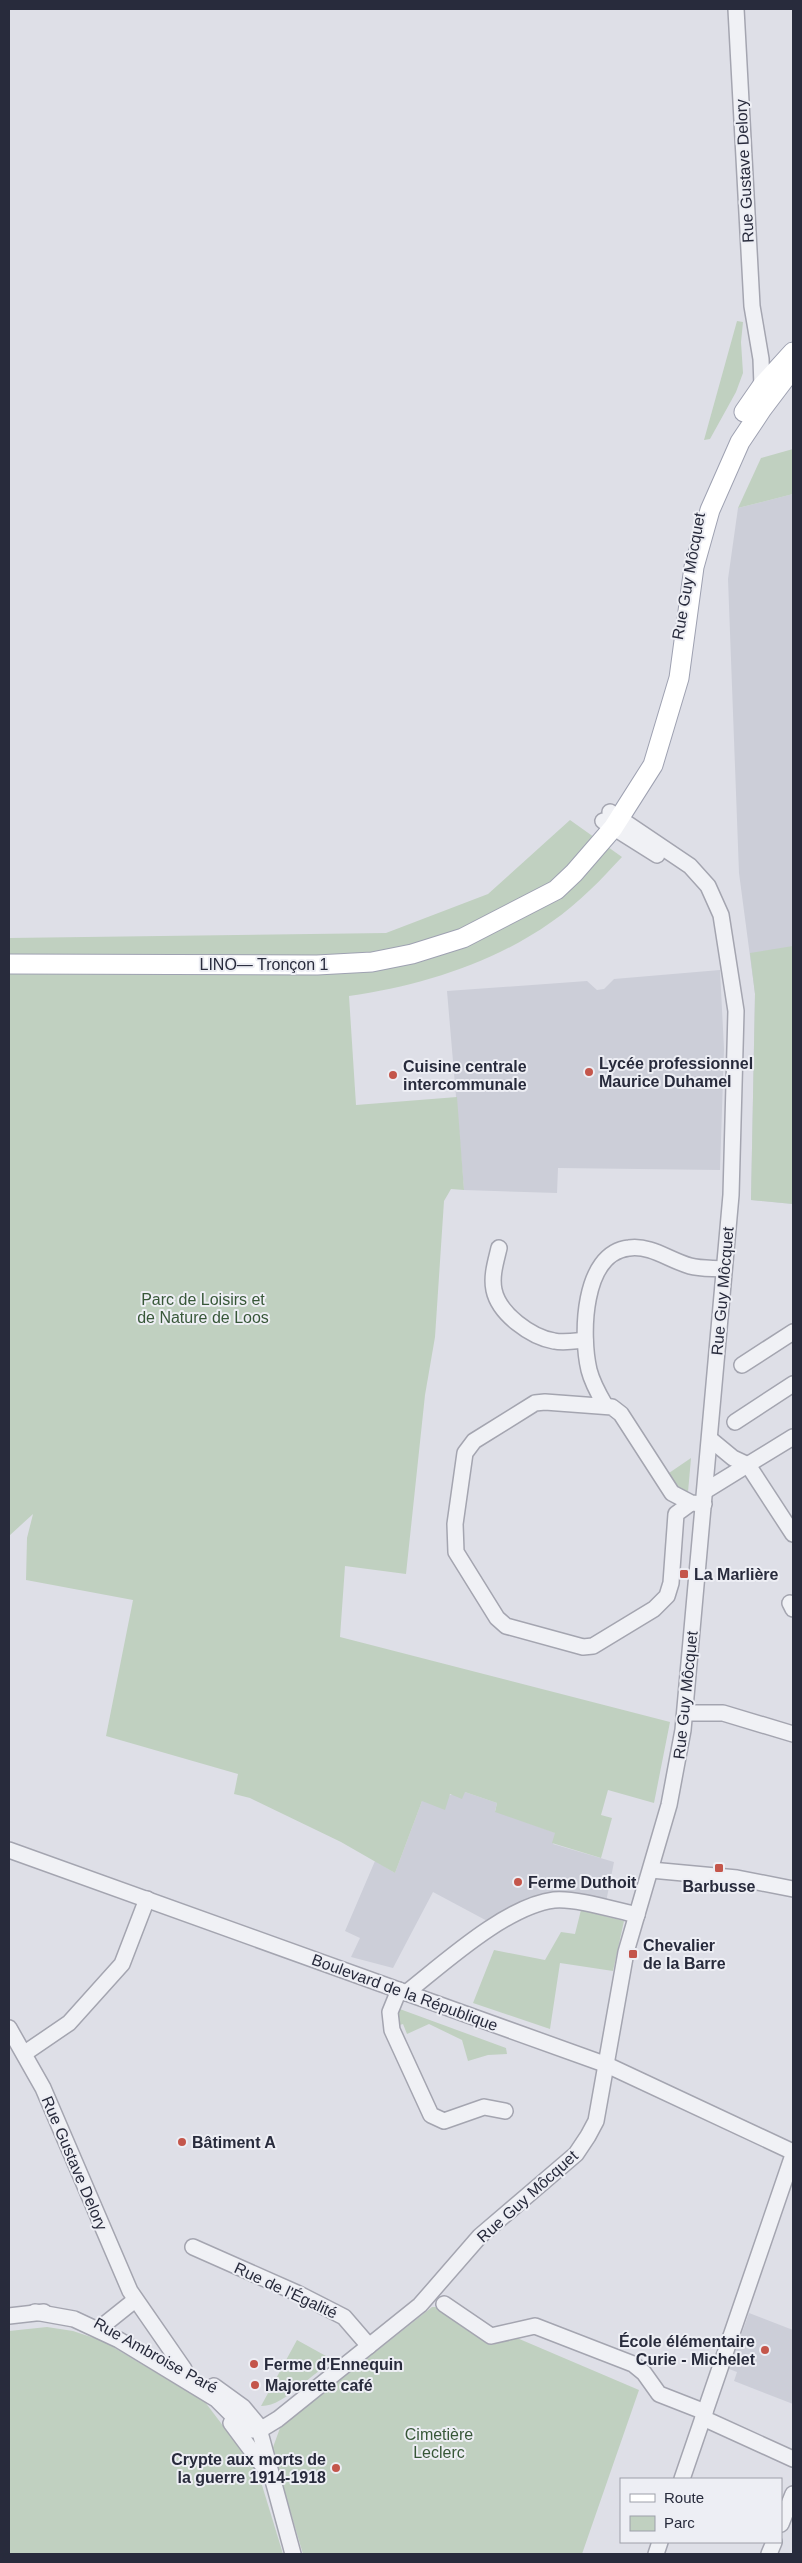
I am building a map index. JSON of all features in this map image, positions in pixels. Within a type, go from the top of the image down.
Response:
[{"type":"main road","name":"Rue Guy Môcquet","points":[[612,820],[646,779],[658,751],[680,670],[694,567],[712,504],[740,442],[786,370],[793,352]]},
{"type":"main road","name":"Rue Guy Môcquet","points":[[612,820],[644,762],[656,713],[667,688],[680,626],[691,541],[705,490],[728,438],[762,386],[786,370]]},
{"type":"main road","name":"LINO— Tronçon 1","points":[[9,964],[359,963],[398,958],[475,933],[511,914],[545,887],[612,820]]},
{"type":"street","name":"Rue Gustave Delory","points":[[736,9],[752,306],[757,332],[762,386]]},
{"type":"street","name":"Rue Gustave Delory","points":[[757,332],[770,355],[786,370]]},
{"type":"street","name":"Rue Guy Môcquet","points":[[260,2430],[415,2310],[480,2236],[581,2148],[592,2130],[598,2114],[624,1964],[674,1782],[685,1713],[700,1499],[710,1439],[732,1182],[736,1022],[732,973],[718,908],[708,886],[695,870],[612,820]]},
{"type":"street","points":[[604,1404],[591,1378],[585,1340],[586,1305],[592,1286],[602,1266],[616,1252],[639,1247],[690,1266],[724,1269]]},
{"type":"street","points":[[499,1248],[494,1283],[496,1297],[504,1310],[517,1322],[544,1338],[558,1342],[585,1340]]},
{"type":"street","points":[[742,1365],[793,1332]]},
{"type":"street","points":[[736,1422],[793,1384]]},
{"type":"street","points":[[700,1499],[672,1493],[621,1414],[604,1404],[535,1403],[474,1441],[465,1453],[455,1524],[456,1552],[497,1618],[514,1630],[583,1647],[593,1646],[654,1609],[667,1596],[671,1583],[676,1514],[700,1499],[748,1465],[793,1437]]},
{"type":"street","points":[[710,1439],[733,1458],[748,1465],[791,1524]]},
{"type":"street","points":[[685,1713],[723,1713],[793,1734]]},
{"type":"street","name":"Boulevard de la République","points":[[9,1850],[606,2065],[793,2153]]},
{"type":"street","points":[[650,1870],[732,1877],[793,1889]]},
{"type":"street","points":[[25,2053],[69,2023],[122,1964],[147,1899]]},
{"type":"street","points":[[505,2111],[484,2107],[444,2121],[431,2115],[392,2030],[390,2012],[403,1991],[486,1931],[540,1904],[553,1900],[567,1901],[637,1915]]},
{"type":"street","name":"Rue Gustave Delory","points":[[9,2028],[25,2053],[48,2099],[95,2214],[134,2300],[184,2369]]},
{"type":"street","points":[[682,2478],[793,2153]]},
{"type":"street","name":"Rue de l'Égalité","points":[[193,2248],[297,2292],[344,2317],[369,2346]]},
{"type":"street","points":[[103,2328],[134,2300]]},
{"type":"street","points":[[444,2304],[491,2336],[534,2326],[633,2364],[644,2373],[659,2394],[793,2459]]},
{"type":"street","name":"Rue Ambroise Paré","points":[[9,2316],[35,2312],[65,2312],[103,2328],[184,2369],[243,2407],[266,2414],[276,2410],[324,2372],[341,2366]]},
{"type":"street","name":"Rue Ambroise Paré","points":[[103,2328],[220,2402],[244,2428],[250,2431],[260,2430]]},
{"type":"street","name":"Rue Ambroise Paré","points":[[200,2389],[213,2399],[263,2466]]},
{"type":"street","name":"Rue Ambroise Paré","points":[[243,2407],[260,2430]]},
{"type":"street","points":[[260,2430],[258,2443],[263,2466],[274,2490]]},
{"type":"street","points":[[260,2430],[274,2490],[293,2554]]},
{"type":"street","points":[[782,2522],[793,2494]]},
{"type":"shaded area","points":[[793,494],[793,1204],[751,1200],[755,994],[739,873],[728,579],[738,508]]},
{"type":"shaded area","name":"Lycée professionnel Maurice Duhamel","points":[[720,970],[724,1049],[720,1170],[558,1168],[557,1193],[464,1190],[447,991],[587,981],[597,990],[604,989],[614,979]]},
{"type":"shaded area","points":[[465,1792],[497,1803],[495,1811],[556,1833],[553,1844],[614,1862],[606,1902],[549,1896],[491,1923],[433,1892],[393,1968],[351,1957],[360,1938],[345,1931],[375,1861],[395,1873],[422,1801]]},
{"type":"shaded area","name":"École élémentaire Curie - Michelet","points":[[749,2313],[793,2330],[793,2404],[734,2381],[737,2372],[729,2369]]},
{"type":"green space","points":[[737,321],[743,322],[741,342],[743,373],[736,392],[710,439],[704,440]]},
{"type":"green space","points":[[793,449],[793,494],[738,508],[761,458]]},
{"type":"green space","name":"Parc de Loisirs et de Nature de Loos","points":[[570,820],[622,857],[565,912],[509,948],[478,962],[447,974],[414,983],[382,991],[349,996],[356,1105],[457,1097],[464,1190],[451,1189],[444,1201],[435,1337],[425,1395],[406,1574],[345,1566],[340,1637],[670,1722],[654,1803],[608,1790],[601,1815],[612,1818],[601,1858],[552,1843],[555,1833],[495,1812],[497,1803],[465,1792],[462,1799],[450,1794],[445,1810],[422,1801],[395,1873],[341,1842],[250,1798],[234,1794],[238,1774],[106,1736],[133,1600],[26,1580],[27,1538],[33,1514],[9,1536],[9,938],[386,933],[488,894]]},
{"type":"green space","points":[[793,946],[793,1204],[751,1200],[755,994],[750,953]]},
{"type":"green space","points":[[691,1458],[688,1492],[678,1488],[669,1473]]},
{"type":"green space","points":[[581,1910],[624,1921],[613,1971],[560,1963],[550,2029],[473,2003],[494,1950],[545,1960],[561,1932],[575,1934]]},
{"type":"green space","points":[[397,2008],[506,2048],[507,2054],[488,2055],[468,2061],[462,2040],[429,2024],[407,2034],[403,2024],[396,2026]]},
{"type":"green space","name":"Cimetière Leclerc","points":[[432,2307],[439,2307],[488,2344],[491,2345],[517,2338],[639,2390],[582,2554],[303,2554],[272,2450],[280,2428]]},
{"type":"green space","points":[[47,2327],[73,2331],[103,2341],[205,2402],[258,2472],[283,2554],[9,2554],[9,2331]]},
{"type":"green space","points":[[297,2340],[335,2361],[317,2372],[289,2395],[270,2405],[261,2406]]},
{"type":"place","name":"Lycée professionnel Maurice Duhamel","points":[[589,1072]]},
{"type":"place","name":"Cuisine centrale intercommunale","points":[[393,1075]]},
{"type":"place","name":"La Marlière","points":[[684,1574]]},
{"type":"place","name":"Barbusse","points":[[719,1868]]},
{"type":"place","name":"Ferme Duthoit","points":[[518,1882]]},
{"type":"place","name":"Chevalier de la Barre","points":[[633,1954]]},
{"type":"place","name":"Bâtiment A","points":[[182,2142]]},
{"type":"place","name":"École élémentaire Curie - Michelet","points":[[765,2350]]},
{"type":"place","name":"Ferme d'Ennequin","points":[[254,2364]]},
{"type":"place","name":"Majorette café","points":[[255,2385]]},
{"type":"place","name":"Crypte aux morts de la guerre 1914-1918","points":[[336,2468]]}]
